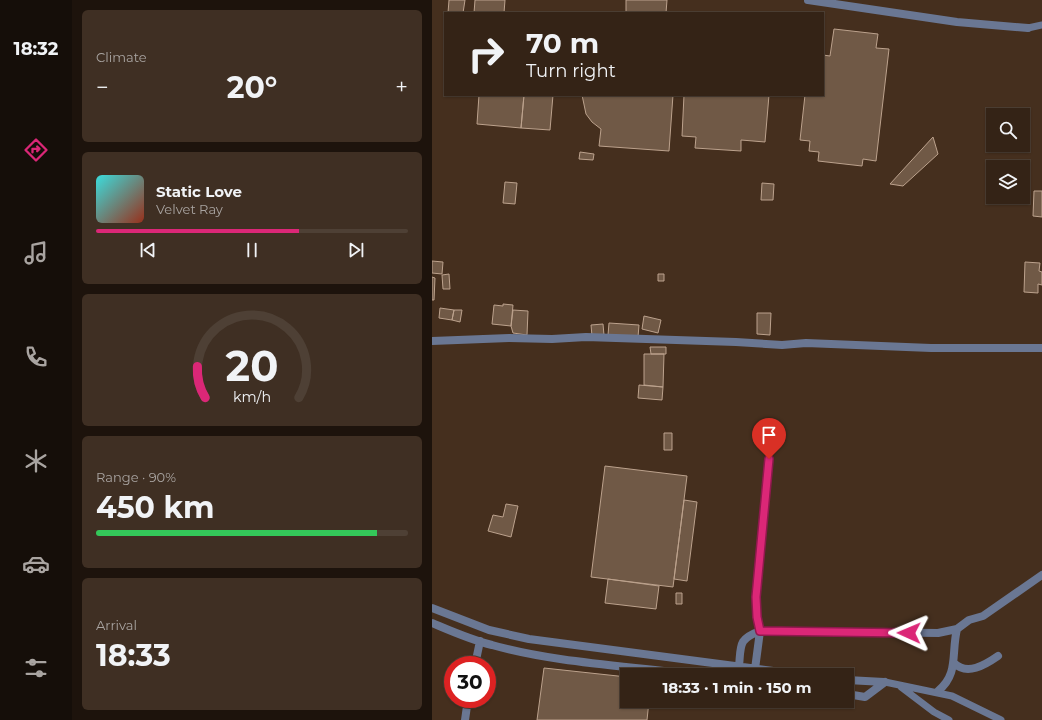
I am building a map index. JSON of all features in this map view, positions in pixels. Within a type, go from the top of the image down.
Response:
[{"type":"street","points":[[808,0],[958,22],[1028,28]]},
{"type":"street","points":[[432,341],[586,337],[782,345],[806,343],[931,348],[1042,348]]},
{"type":"street","points":[[755,668],[760,631],[757,617],[756,597],[769,459]]},
{"type":"street","points":[[739,667],[741,644],[747,636],[760,631],[938,633],[956,630],[969,620],[983,616],[1042,575]]},
{"type":"street","points":[[432,608],[489,630],[529,639],[747,668]]},
{"type":"street","points":[[432,622],[492,645],[571,660],[638,668]]},
{"type":"street","points":[[938,691],[947,684],[954,663],[952,654],[956,630]]},
{"type":"street","points":[[477,656],[480,641]]},
{"type":"street","points":[[954,663],[959,668],[970,669],[987,663],[998,656]]},
{"type":"street","points":[[854,680],[885,682]]},
{"type":"street","points":[[854,695],[865,696],[885,682]]},
{"type":"street","points":[[465,720],[467,708]]},
{"type":"lane","points":[[1028,28],[1042,25]]},
{"type":"lane","points":[[885,682],[938,691],[952,696],[1001,720]]},
{"type":"lane","points":[[885,682],[900,686],[934,712],[949,720]]},
{"type":"building","points":[[449,0],[465,0],[463,12],[448,12]]},
{"type":"building","points":[[475,0],[505,0],[504,12],[474,12]]},
{"type":"building","points":[[626,0],[667,0],[666,12],[626,12]]},
{"type":"building","points":[[834,29],[878,34],[876,48],[889,49],[876,161],[863,159],[862,166],[818,161],[819,152],[809,151],[810,141],[800,140],[805,96],[824,96],[824,55],[830,56]]},
{"type":"building","points":[[479,96],[524,96],[521,128],[477,124]]},
{"type":"building","points":[[524,96],[553,96],[550,130],[521,128]]},
{"type":"building","points":[[582,96],[673,96],[669,151],[599,146],[601,129],[592,122],[586,114]]},
{"type":"building","points":[[684,96],[769,96],[765,142],[741,140],[741,151],[695,148],[696,137],[682,136]]},
{"type":"building","points":[[933,137],[938,154],[903,186],[890,184]]},
{"type":"building","points":[[580,152],[594,154],[593,160],[579,159]]},
{"type":"building","points":[[505,182],[517,183],[515,204],[503,203]]},
{"type":"building","points":[[762,183],[774,184],[773,200],[761,200]]},
{"type":"building","points":[[1034,191],[1042,191],[1042,217],[1033,216]]},
{"type":"building","points":[[432,261],[443,262],[442,274],[432,273]]},
{"type":"building","points":[[1025,262],[1040,263],[1039,271],[1042,272],[1042,285],[1038,284],[1038,293],[1024,292]]},
{"type":"building","points":[[449,274],[450,289],[443,289],[442,275]]},
{"type":"building","points":[[658,274],[664,274],[664,281],[658,281]]},
{"type":"building","points":[[432,277],[435,278],[434,300],[432,300]]},
{"type":"building","points":[[503,304],[513,305],[511,326],[492,324],[494,305],[503,306]]},
{"type":"building","points":[[440,308],[454,310],[452,320],[439,318]]},
{"type":"building","points":[[454,310],[462,310],[460,322],[452,320]]},
{"type":"building","points":[[513,310],[528,311],[527,335],[513,333],[511,326]]},
{"type":"building","points":[[757,313],[771,313],[770,335],[757,334]]},
{"type":"building","points":[[644,316],[661,320],[658,333],[642,329]]},
{"type":"building","points":[[609,323],[639,325],[638,337],[608,335]]},
{"type":"building","points":[[603,324],[604,335],[592,336],[591,325]]},
{"type":"building","points":[[650,347],[666,347],[666,354],[651,354]]},
{"type":"building","points":[[644,354],[664,354],[663,387],[644,385]]},
{"type":"building","points":[[639,385],[663,387],[662,400],[638,398]]},
{"type":"building","points":[[664,433],[672,433],[672,450],[664,450]]},
{"type":"building","points":[[605,466],[687,476],[673,587],[591,577]]},
{"type":"building","points":[[684,500],[697,502],[687,581],[674,579]]},
{"type":"building","points":[[506,504],[518,506],[511,537],[488,531],[493,515],[503,517]]},
{"type":"building","points":[[608,579],[659,586],[656,609],[605,603]]},
{"type":"building","points":[[676,593],[682,593],[682,604],[676,604]]},
{"type":"building","points":[[544,668],[620,676],[620,708],[648,708],[647,720],[537,720]]},
{"type":"route","points":[[769,459],[756,597],[757,617],[760,631],[776,630],[909,633]]}]
